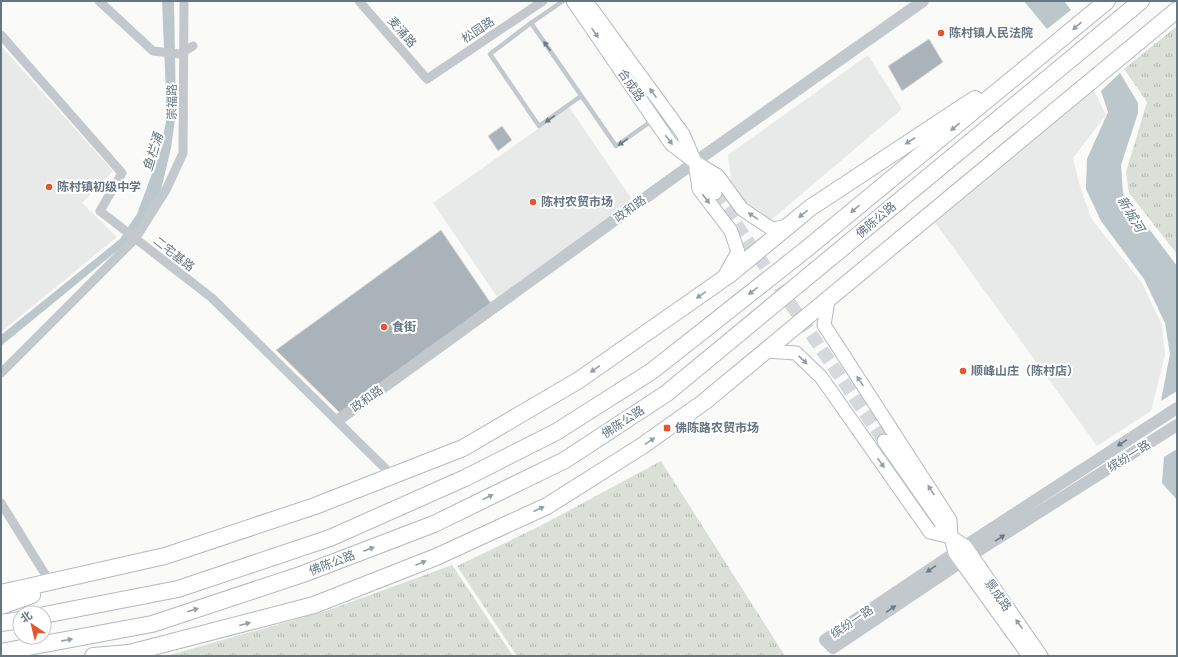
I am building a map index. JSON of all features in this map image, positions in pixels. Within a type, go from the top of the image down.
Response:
[{"type":"highway","name":"佛陈公路","points":[[52,613],[178,588],[330,538],[465,478],[556,432],[652,371],[804,252],[1107,1]]},
{"type":"highway","name":"佛陈公路","points":[[1,652],[152,624],[303,574],[434,524],[565,460],[667,393],[1141,1]]},
{"type":"highway","points":[[118,656],[140,652],[314,605],[436,557],[547,506],[642,446],[704,402],[1177,10]]},
{"type":"highway","points":[[1,593],[165,556],[315,506],[463,448],[579,380],[719,283],[810,208],[894,151],[1037,59]]},
{"type":"highway","points":[[1,606],[104,570]]},
{"type":"highway","points":[[1,623],[12,621]]},
{"type":"highway","points":[[93,656],[140,652]]},
{"type":"main road","name":"合成路","points":[[573,1],[671,144],[695,162]]},
{"type":"main road","name":"合成路","points":[[586,1],[683,134],[695,162],[715,193]]},
{"type":"main road","points":[[695,162],[718,176],[742,209],[772,229],[788,226]]},
{"type":"main road","points":[[695,162],[699,189],[731,231],[738,252],[719,283]]},
{"type":"main road","points":[[766,351],[796,353],[821,377],[930,532],[951,538],[950,520],[824,325],[828,300]]},
{"type":"main road","name":"景成路","points":[[884,440],[951,538],[1041,656]]},
{"type":"main road","name":"景成路","points":[[963,554],[1028,656]]},
{"type":"street","points":[[99,1],[153,51],[181,54],[192,46]]},
{"type":"street","name":"崇福路","points":[[1,373],[135,238],[166,190],[183,153],[181,54],[184,1]]},
{"type":"street","name":"麦涌路","points":[[360,1],[427,79]]},
{"type":"street","name":"松园路","points":[[427,79],[543,1]]},
{"type":"street","name":"政和路","points":[[338,420],[695,162],[923,1]]},
{"type":"street","name":"二宅基路","points":[[1,36],[122,173],[100,211],[212,298],[394,476]]},
{"type":"street","name":"缤纷一路","points":[[1177,408],[1154,422],[963,554],[833,648],[825,640],[963,554],[1177,425]]},
{"type":"street","points":[[1,503],[50,582]]},
{"type":"lane","points":[[563,1],[490,54],[539,126],[582,96]]},
{"type":"lane","points":[[531,23],[616,146],[655,119]]},
{"type":"shaded area","name":"陈村镇初级中学","points":[[1,46],[113,171],[82,203],[117,237],[1,332]]},
{"type":"shaded area","points":[[868,55],[902,109],[771,220],[755,212],[732,187],[728,155]]},
{"type":"shaded area","points":[[1093,88],[1106,115],[1073,158],[1079,183],[1091,218],[1142,283],[1162,325],[1165,355],[1151,411],[1097,446],[934,221]]},
{"type":"shaded area","name":"陈村农贸市场","points":[[569,107],[633,201],[498,298],[433,203]]},
{"type":"green space","points":[[1177,26],[1177,254],[1129,193],[1126,172],[1147,102],[1124,69]]},
{"type":"green space","points":[[661,461],[785,656],[517,656],[457,566],[542,525]]},
{"type":"green space","points":[[452,565],[513,656],[166,656],[329,610]]},
{"type":"water","points":[[162,1],[174,1],[176,112],[171,148],[161,190],[129,241],[1,346],[1,335],[120,239],[137,214],[159,155],[167,117]]},
{"type":"water","points":[[1024,1],[1064,1],[1071,10],[1047,29]]},
{"type":"water","name":"新城河","points":[[1120,73],[1138,103],[1138,113],[1121,165],[1123,194],[1177,266],[1177,391],[1161,401],[1170,354],[1165,323],[1144,279],[1101,221],[1086,189],[1087,159],[1108,112],[1101,91]]},
{"type":"water","points":[[1177,449],[1177,500],[1162,483],[1164,457]]},
{"type":"building","points":[[929,39],[943,62],[902,91],[888,66]]},
{"type":"building","points":[[502,126],[512,140],[498,151],[488,136]]},
{"type":"building","name":"食街","points":[[441,230],[492,305],[341,414],[276,350]]},
{"type":"tunnel","points":[[715,193],[884,441]]},
{"type":"place","name":"陈村镇人民法院","points":[[941,33]]},
{"type":"place","name":"陈村镇初级中学","points":[[49,187]]},
{"type":"place","name":"陈村农贸市场","points":[[533,202]]},
{"type":"place","name":"食街","points":[[384,327]]},
{"type":"place","name":"顺峰山庄（陈村店）","points":[[963,371]]},
{"type":"place","name":"佛陈路农贸市场","points":[[667,428]]},
{"type":"water label","name":"鱼栏涌","points":[[153,152]]}]
